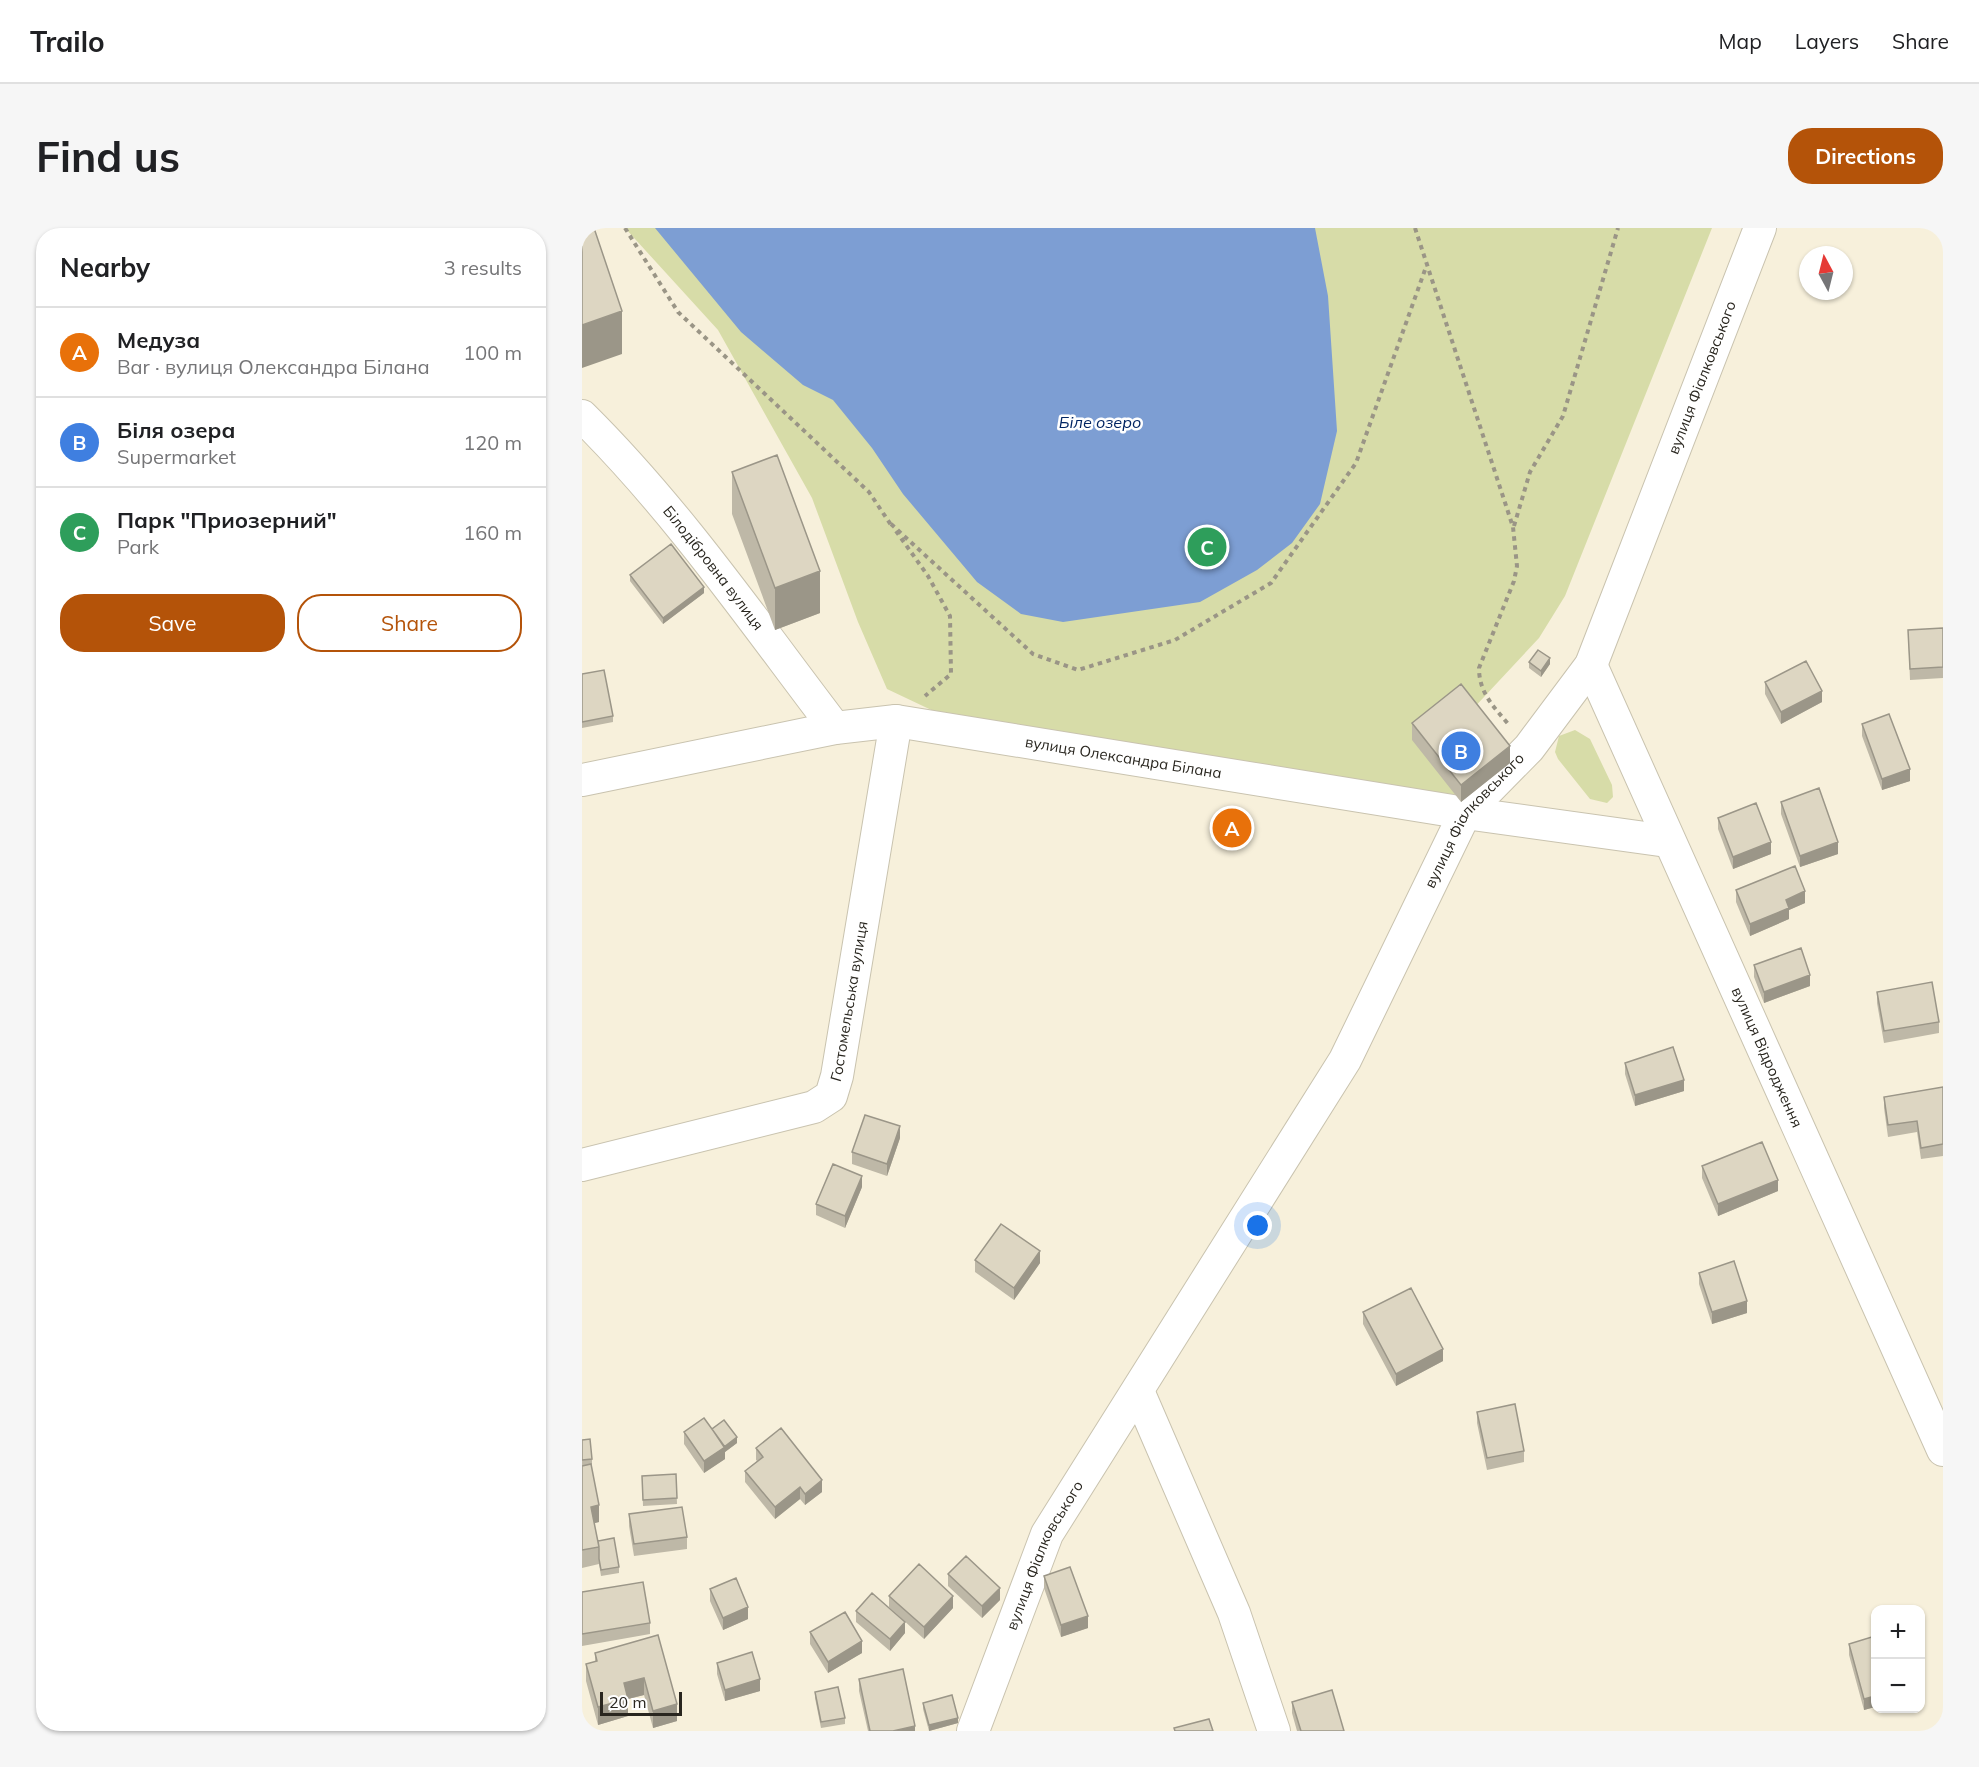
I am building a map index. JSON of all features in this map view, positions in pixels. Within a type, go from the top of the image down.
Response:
[{"type":"street","name":"вулиця Фіалковського","points":[[973,1731],[1047,1534],[1345,1060],[1465,813],[1529,748],[1590,665],[1760,228]]},
{"type":"street","name":"Білодібровна вулиця","points":[[582,416],[606,439],[685,533],[835,728]]},
{"type":"street","name":"вулиця Відродження","points":[[1590,665],[1667,841],[1943,1450]]},
{"type":"street","name":"вулиця Олександра Білана","points":[[582,780],[835,728],[896,722],[1465,813],[1667,841]]},
{"type":"street","name":"Гостомельська вулиця","points":[[582,1165],[814,1107],[831,1096],[837,1076],[896,722]]},
{"type":"street","points":[[1138,1391],[1234,1613],[1274,1731]]},
{"type":"path","points":[[625,228],[678,312],[868,492],[928,576],[950,616],[951,674],[896,722]]},
{"type":"path","points":[[1415,228],[1426,267],[1514,527],[1515,581],[1483,656],[1479,681],[1486,697],[1529,748]]},
{"type":"path","points":[[1514,527],[1530,472],[1563,416],[1618,228]]},
{"type":"path","points":[[891,524],[1033,654],[1078,670],[1175,640],[1271,583],[1356,463],[1426,267]]},
{"type":"green space","points":[[625,228],[1712,228],[1565,596],[1539,638],[1470,712],[1461,802],[944,716],[887,689],[858,622],[812,498],[718,330]]},
{"type":"green space","points":[[1575,730],[1590,739],[1612,785],[1613,797],[1607,803],[1590,799],[1558,759],[1555,752],[1559,736]]},
{"type":"water","name":"Біле озеро","points":[[655,228],[1315,228],[1328,296],[1337,431],[1320,504],[1292,543],[1257,570],[1200,602],[1063,622],[1021,614],[977,582],[903,494],[872,448],[833,400],[803,385],[741,332]]},
{"type":"building","points":[[582,228],[594,228],[622,311],[582,325]]},
{"type":"building","points":[[777,455],[820,571],[775,588],[732,472]]},
{"type":"building","points":[[671,544],[704,587],[663,618],[630,575]]},
{"type":"building","points":[[1943,628],[1943,667],[1910,669],[1908,630]]},
{"type":"building","points":[[1538,650],[1550,658],[1541,671],[1529,662]]},
{"type":"building","points":[[1806,661],[1822,691],[1781,712],[1765,682]]},
{"type":"building","points":[[604,670],[613,716],[582,722],[582,674]]},
{"type":"building","points":[[1461,684],[1510,746],[1461,785],[1412,723]]},
{"type":"building","points":[[1889,714],[1910,769],[1882,779],[1862,724]]},
{"type":"building","points":[[1819,788],[1838,842],[1800,856],[1781,802]]},
{"type":"building","points":[[1756,803],[1771,842],[1733,857],[1718,818]]},
{"type":"building","points":[[1795,866],[1805,891],[1786,900],[1789,908],[1750,924],[1736,890]]},
{"type":"building","points":[[1801,948],[1810,975],[1764,992],[1754,965]]},
{"type":"building","points":[[1932,982],[1939,1022],[1884,1031],[1877,992]]},
{"type":"building","points":[[1673,1047],[1684,1080],[1635,1095],[1625,1063]]},
{"type":"building","points":[[1943,1087],[1943,1144],[1921,1148],[1917,1121],[1888,1125],[1884,1097]]},
{"type":"building","points":[[865,1115],[900,1126],[887,1164],[852,1152]]},
{"type":"building","points":[[1762,1142],[1778,1180],[1718,1204],[1702,1166]]},
{"type":"building","points":[[833,1164],[862,1176],[845,1216],[816,1204]]},
{"type":"building","points":[[1001,1224],[1040,1251],[1014,1288],[975,1260]]},
{"type":"building","points":[[1734,1261],[1747,1301],[1712,1312],[1699,1273]]},
{"type":"building","points":[[1411,1288],[1443,1349],[1396,1374],[1363,1312]]},
{"type":"building","points":[[1515,1404],[1524,1451],[1487,1458],[1477,1412]]},
{"type":"building","points":[[704,1418],[725,1447],[704,1461],[684,1432]]},
{"type":"building","points":[[724,1420],[737,1437],[724,1447],[712,1429]]},
{"type":"building","points":[[781,1428],[822,1480],[805,1494],[800,1487],[775,1507],[745,1471],[763,1457],[756,1448]]},
{"type":"building","points":[[590,1439],[592,1459],[582,1460],[582,1440]]},
{"type":"building","points":[[591,1464],[599,1505],[591,1507],[599,1547],[582,1550],[582,1466]]},
{"type":"building","points":[[676,1474],[677,1498],[643,1500],[642,1476]]},
{"type":"building","points":[[682,1507],[687,1537],[634,1544],[629,1514]]},
{"type":"building","points":[[614,1538],[619,1567],[601,1570],[598,1541]]},
{"type":"building","points":[[966,1556],[1000,1588],[982,1606],[948,1574]]},
{"type":"building","points":[[919,1564],[953,1596],[924,1627],[889,1596]]},
{"type":"building","points":[[1070,1567],[1088,1616],[1061,1625],[1044,1576]]},
{"type":"building","points":[[736,1578],[748,1607],[723,1618],[710,1589]]},
{"type":"building","points":[[643,1582],[650,1623],[582,1634],[582,1592]]},
{"type":"building","points":[[872,1593],[905,1622],[890,1639],[856,1611]]},
{"type":"building","points":[[845,1612],[862,1641],[828,1662],[810,1632]]},
{"type":"building","points":[[658,1635],[677,1704],[653,1711],[644,1678],[624,1683],[628,1699],[598,1707],[586,1664],[597,1661],[595,1653]]},
{"type":"building","points":[[1871,1637],[1871,1697],[1864,1699],[1849,1644]]},
{"type":"building","points":[[752,1652],[760,1679],[725,1690],[717,1663]]},
{"type":"building","points":[[903,1669],[915,1726],[893,1731],[870,1731],[859,1679]]},
{"type":"building","points":[[838,1687],[845,1718],[821,1722],[815,1692]]},
{"type":"building","points":[[1332,1690],[1344,1731],[1301,1731],[1292,1702]]},
{"type":"building","points":[[952,1695],[958,1718],[929,1725],[923,1703]]},
{"type":"building","points":[[1209,1719],[1213,1731],[1175,1731],[1174,1728]]},
{"type":"place","name":"Парк \"Приозерний\"","points":[[1207,547]]},
{"type":"place","name":"Біля озера","points":[[1461,751]]},
{"type":"place","name":"Медуза","points":[[1232,828]]}]
